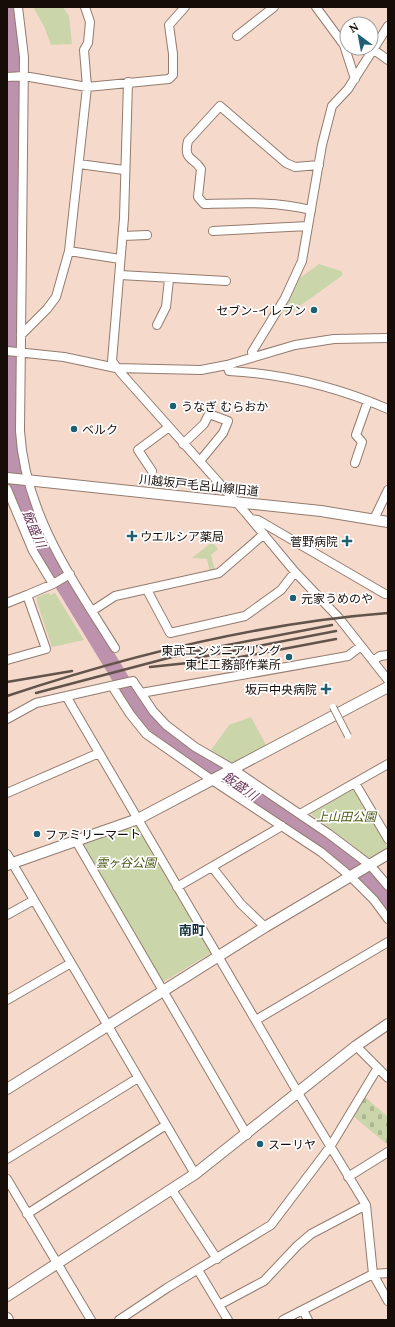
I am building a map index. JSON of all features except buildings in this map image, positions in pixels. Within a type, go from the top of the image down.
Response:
[{"type":"street","points":[[18,7],[24,57],[20,352],[22,464],[26,480],[47,536],[115,648]]},
{"type":"street","points":[[21,335],[45,312],[56,297],[69,251],[86,87],[84,50],[88,43],[90,22],[85,7]]},
{"type":"street","points":[[7,77],[24,76],[86,87],[172,77],[173,54],[169,25],[185,7]]},
{"type":"street","points":[[237,36],[274,7]]},
{"type":"street","points":[[316,7],[344,45],[348,53],[355,79]]},
{"type":"street","points":[[379,41],[388,26]]},
{"type":"street","points":[[379,54],[388,60]]},
{"type":"street","points":[[253,356],[252,352],[285,298],[302,262],[328,117],[332,106],[348,89],[370,56]]},
{"type":"street","points":[[128,82],[128,142],[124,170],[123,236],[112,361],[116,368],[251,519],[295,572],[334,614],[388,680]]},
{"type":"street","points":[[311,210],[296,206],[259,203],[204,204],[198,197],[201,169],[188,155],[187,145],[188,141],[220,106],[286,163],[295,167],[319,165]]},
{"type":"street","points":[[78,164],[124,170]]},
{"type":"street","points":[[213,231],[308,226]]},
{"type":"street","points":[[123,236],[147,235]]},
{"type":"street","points":[[69,251],[120,259]]},
{"type":"street","points":[[120,275],[169,279],[226,281]]},
{"type":"street","points":[[157,325],[166,307],[169,279]]},
{"type":"street","points":[[7,351],[64,357],[116,368],[201,370],[227,365],[253,356],[295,345],[334,339],[388,338]]},
{"type":"street","points":[[227,365],[229,371],[282,376],[310,382],[368,400],[388,409]]},
{"type":"street","points":[[355,463],[362,442],[356,435],[368,400]]},
{"type":"street","points":[[183,444],[204,424],[209,414],[228,421],[223,433],[200,461]]},
{"type":"street","points":[[152,472],[138,450],[169,427]]},
{"type":"street","name":"川越坂戸毛呂山線旧道","points":[[7,478],[321,511],[388,522]]},
{"type":"street","points":[[7,489],[33,551],[53,584]]},
{"type":"street","points":[[374,519],[388,490]]},
{"type":"street","points":[[251,519],[258,520],[385,594]]},
{"type":"street","points":[[92,612],[115,596],[219,573],[264,534]]},
{"type":"street","points":[[146,590],[170,632],[244,616],[281,590],[295,572]]},
{"type":"street","points":[[7,603],[53,584],[70,574]]},
{"type":"street","points":[[7,660],[46,649],[27,595]]},
{"type":"street","points":[[142,693],[348,656],[361,646]]},
{"type":"street","points":[[373,661],[380,656],[388,655]]},
{"type":"street","points":[[7,719],[36,703],[133,682],[153,711],[166,725],[196,747],[300,814],[368,865],[388,886]]},
{"type":"street","points":[[114,685],[130,714],[146,734],[321,852],[352,875],[388,919]]},
{"type":"street","points":[[10,864],[138,819],[388,687]]},
{"type":"street","points":[[66,696],[298,1093],[366,1205],[373,1274],[388,1301]]},
{"type":"street","points":[[333,707],[348,736]]},
{"type":"street","points":[[7,794],[99,753]]},
{"type":"street","points":[[300,814],[388,764]]},
{"type":"street","points":[[355,783],[388,839]]},
{"type":"street","points":[[178,887],[282,826]]},
{"type":"street","points":[[76,841],[247,1135]]},
{"type":"street","points":[[7,854],[10,864],[34,900],[195,1174]]},
{"type":"street","points":[[7,1089],[265,927],[388,854]]},
{"type":"street","points":[[212,867],[241,904],[265,927]]},
{"type":"street","points":[[7,915],[34,900]]},
{"type":"street","points":[[256,1020],[388,942]]},
{"type":"street","points":[[7,1000],[71,963]]},
{"type":"street","points":[[7,1296],[195,1174],[247,1135],[356,1046],[388,1024]]},
{"type":"street","points":[[356,1046],[377,1069],[388,1078]]},
{"type":"street","points":[[119,1320],[167,1288],[271,1226],[330,1147],[377,1069]]},
{"type":"street","points":[[7,1159],[138,1078]]},
{"type":"street","points":[[27,1214],[166,1125]]},
{"type":"street","points":[[348,1177],[388,1152]]},
{"type":"street","points":[[7,1179],[56,1264],[91,1320]]},
{"type":"street","points":[[172,1190],[217,1259]]},
{"type":"street","points":[[219,1305],[264,1281],[297,1246],[311,1234],[366,1205]]},
{"type":"street","points":[[198,1270],[228,1320]]},
{"type":"street","points":[[283,1320],[373,1274],[388,1272]]},
{"type":"street","points":[[303,1310],[308,1320]]},
{"type":"green space","points":[[33,7],[63,7],[69,16],[72,44],[51,45],[44,26]]},
{"type":"green space","points":[[319,264],[341,271],[343,275],[290,313],[284,311],[300,278]]},
{"type":"green space","points":[[212,542],[218,549],[211,555],[215,571],[210,572],[207,559],[192,558]]},
{"type":"green space","points":[[49,593],[50,595],[55,593],[84,640],[52,647],[37,602],[37,597]]},
{"type":"green space","points":[[251,717],[266,745],[231,764],[211,750],[229,725]]},
{"type":"green space","name":"上山田公園","points":[[353,789],[388,848],[368,860],[350,843],[311,813]]},
{"type":"green space","name":"雲ヶ谷公園","points":[[136,823],[211,953],[163,982],[82,843]]},
{"type":"green space","points":[[365,1097],[388,1117],[388,1145],[354,1117]]},
{"type":"waterway","name":"飯盛川","points":[[7,7],[13,68],[12,433],[14,470],[29,522],[40,546],[128,691],[145,715],[162,731],[186,749],[353,864],[370,880],[388,903]]},
{"type":"railway","points":[[7,696],[100,667],[195,643],[291,624],[388,613]]},
{"type":"railway","points":[[36,693],[191,652],[332,625]]},
{"type":"railway","points":[[196,658],[336,631]]},
{"type":"railway","points":[[150,667],[235,658],[336,639]]},
{"type":"railway","points":[[7,682],[72,671]]},
{"type":"place","name":"セブン-イレブン","points":[[314,310]]},
{"type":"place","name":"うなぎ むらおか","points":[[173,406]]},
{"type":"place","name":"ベルク","points":[[74,429]]},
{"type":"place","name":"ウエルシア薬局","points":[[132,536]]},
{"type":"place","name":"菅野病院","points":[[347,541]]},
{"type":"place","name":"元家うめのや","points":[[293,598]]},
{"type":"place","name":"東武エンジニアリング 東上工務部作業所","points":[[289,657]]},
{"type":"place","name":"坂戸中央病院","points":[[326,689]]},
{"type":"place","name":"ファミリーマート","points":[[37,834]]},
{"type":"place","name":"スーリヤ","points":[[260,1144]]},
{"type":"district","name":"南町","points":[[192,930]]}]
